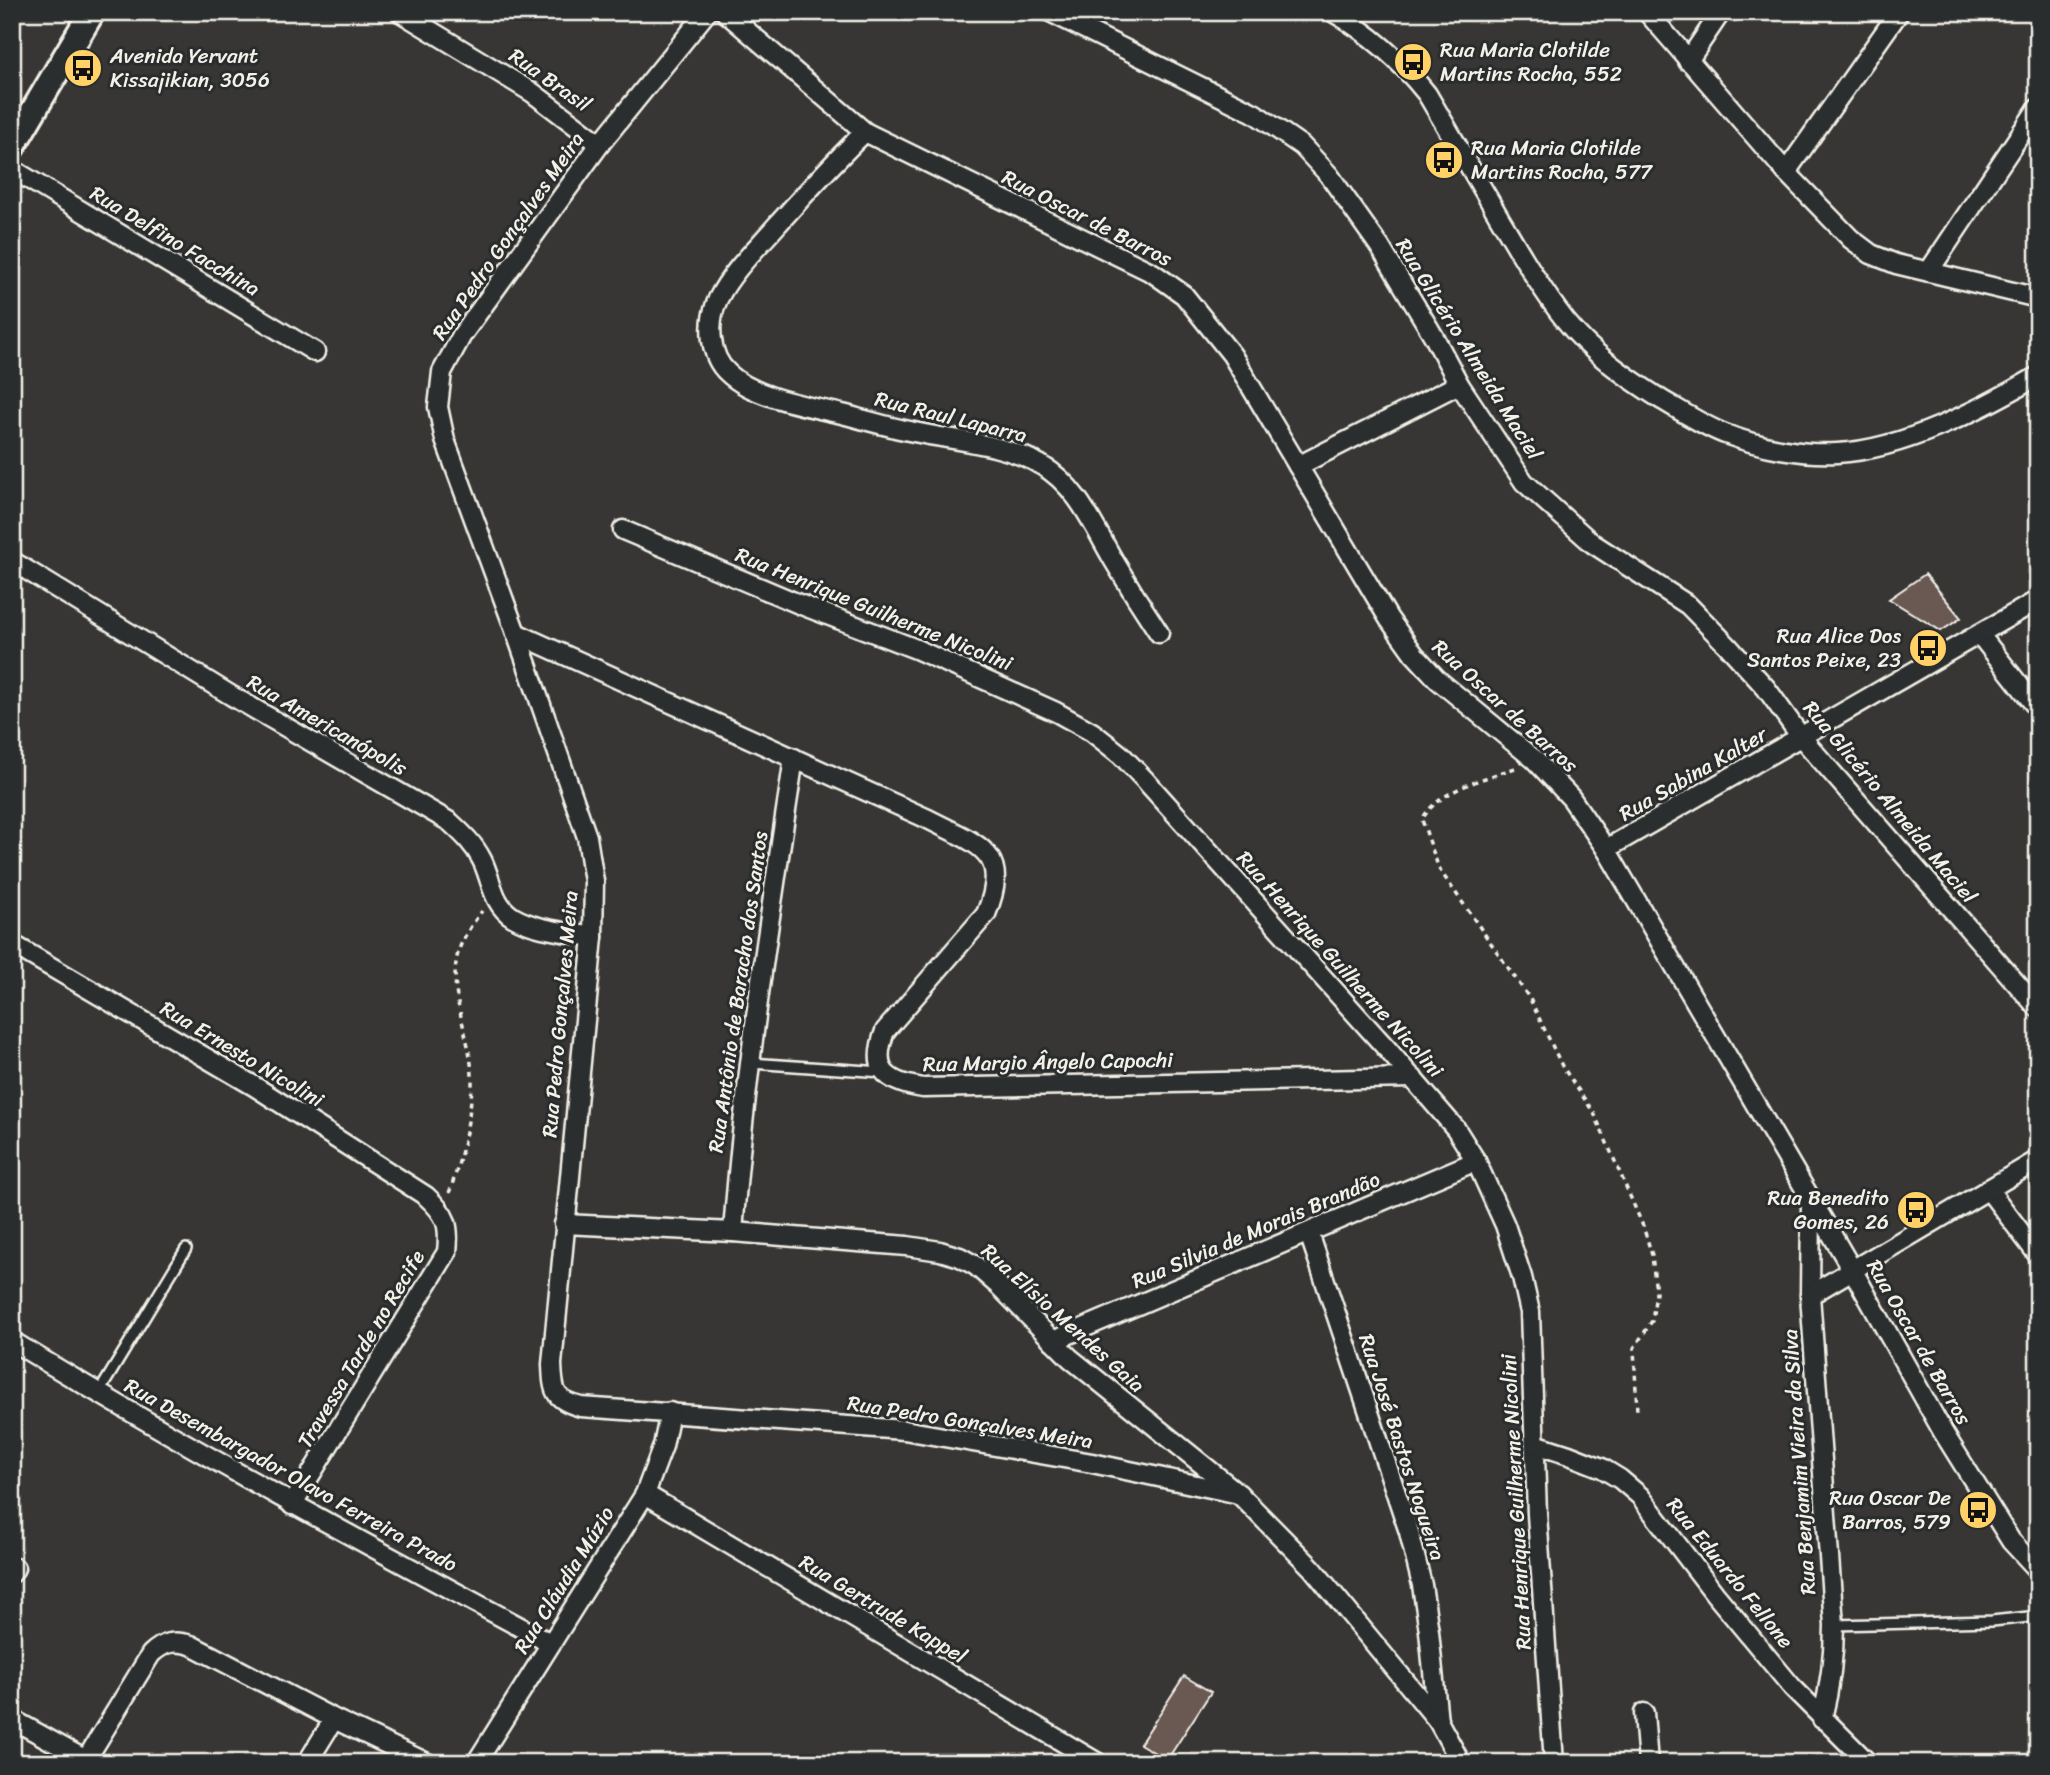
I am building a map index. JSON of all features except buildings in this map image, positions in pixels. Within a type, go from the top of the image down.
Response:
[{"type":"main road","points":[[12,146],[92,12]]},
{"type":"street","name":"Rua Brasil","points":[[400,12],[533,93],[600,144]]},
{"type":"street","name":"Rua Pedro Gonçalves Meira","points":[[707,12],[600,144],[462,335],[442,372],[438,407],[445,440],[587,837],[594,881],[593,937],[564,1224],[552,1384],[557,1396],[567,1404],[581,1408],[904,1430],[1066,1458],[1240,1494]]},
{"type":"street","name":"Rua Oscar de Barros","points":[[725,12],[865,132],[1153,273],[1184,295],[1232,355],[1389,619],[1414,654],[1438,680],[1535,760],[1571,798],[1606,849],[1853,1271],[1943,1432],[2011,1541],[2038,1570]]},
{"type":"street","name":"Rua Glicério Almeida Maciel","points":[[1050,12],[1254,113],[1302,146],[1329,175],[1380,247],[1459,384],[1524,482],[1592,543],[1688,605],[1766,688],[1801,737],[2038,1008]]},
{"type":"street","points":[[1333,12],[1377,40],[1408,70],[1427,94],[1529,268],[1566,320],[1593,351],[1627,378],[1704,424],[1726,435],[1766,445],[1799,452],[1837,453],[1878,447],[1915,435],[1964,414],[2038,376]]},
{"type":"street","points":[[1647,12],[1786,172],[1851,239],[1871,254],[1896,264],[2038,298]]},
{"type":"street","points":[[1688,61],[1721,12]]},
{"type":"street","points":[[1786,172],[1899,12]]},
{"type":"street","points":[[1929,271],[2038,108]]},
{"type":"street","name":"Rua Raul Laparra","points":[[865,132],[744,262],[718,300],[711,324],[712,344],[718,362],[729,375],[749,387],[788,401],[912,432],[1012,452],[1042,465],[1062,481],[1083,507],[1158,633]]},
{"type":"street","name":"Rua Delfino Facchina","points":[[12,169],[315,352]]},
{"type":"street","points":[[1298,466],[1459,384]]},
{"type":"street","name":"Rua Henrique Guilherme Nicolini","points":[[623,530],[799,604],[916,649],[1056,712],[1091,732],[1121,755],[1145,780],[1456,1129],[1476,1161],[1505,1225],[1530,1312],[1537,1514],[1553,1763]]},
{"type":"street","name":"Rua Americanópolis","points":[[12,561],[232,696],[450,822],[470,840],[482,860],[494,895],[512,916],[527,923],[593,937]]},
{"type":"street","name":"Rua Sabina Kalter","points":[[1606,849],[2038,600]]},
{"type":"street","points":[[516,633],[794,758],[968,840],[987,854],[994,865],[996,878],[986,914],[885,1031],[878,1048],[883,1072]]},
{"type":"street","points":[[1980,635],[2038,709]]},
{"type":"street","name":"Rua Antônio de Baracho dos Santos","points":[[733,1232],[741,1135],[764,952],[794,758]]},
{"type":"street","name":"Rua Ernesto Nicolini","points":[[12,944],[254,1086],[426,1196],[442,1211]]},
{"type":"street","name":"Rua Margio Ângelo Capochi","points":[[883,1072],[894,1081],[923,1088],[1413,1078]]},
{"type":"street","points":[[1810,1295],[2038,1160]]},
{"type":"street","name":"Rua Silvia de Morais Brandão","points":[[1053,1341],[1476,1161]]},
{"type":"street","points":[[1988,1189],[2038,1255]]},
{"type":"street","name":"Rua Benjamim Vieira da Silva","points":[[1811,1201],[1810,1295],[1834,1625],[1833,1669],[1822,1719]]},
{"type":"street","name":"Travessa Tarde no Recife","points":[[292,1505],[447,1252],[449,1236],[442,1211]]},
{"type":"street","name":"Rua Elísio Mendes Gaia","points":[[564,1224],[733,1232],[907,1246],[940,1251],[960,1257],[976,1266],[1053,1341],[1128,1407],[1240,1494],[1312,1568],[1438,1721],[1461,1763]]},
{"type":"street","name":"Rua José Bastos Nogueira","points":[[1309,1233],[1409,1532],[1422,1585],[1438,1721]]},
{"type":"street","name":"Rua Desembargador Olavo Ferreira Prado","points":[[12,1341],[98,1394],[292,1505],[550,1643]]},
{"type":"street","name":"Rua Cláudia Múzio","points":[[476,1763],[645,1494],[663,1446],[670,1412]]},
{"type":"street","name":"Rua Eduardo Fellone","points":[[1535,1444],[1602,1468],[1640,1496],[1752,1639],[1822,1719],[1868,1763]]},
{"type":"street","name":"Rua Gertrude Kappel","points":[[645,1494],[1098,1763]]},
{"type":"street","points":[[12,1719],[85,1761],[151,1654],[167,1643],[178,1641],[191,1645],[334,1719],[427,1763]]},
{"type":"street","points":[[1644,1713],[1648,1763]]},
{"type":"street","points":[[307,1763],[334,1719]]},
{"type":"lane","points":[[751,1063],[883,1072]]},
{"type":"lane","points":[[98,1394],[186,1249]]},
{"type":"lane","points":[[1834,1625],[1992,1621],[2038,1616]]},
{"type":"path","points":[[1535,760],[1466,785],[1428,808],[1422,820],[1439,869],[1530,999],[1562,1066],[1594,1113],[1643,1226],[1652,1255],[1656,1293],[1652,1321],[1634,1348],[1637,1412]]},
{"type":"path","points":[[442,1211],[459,1167],[472,1079],[471,1054],[455,985],[458,953],[470,928],[494,895]]},
{"type":"place","name":"Rua Maria Clotilde Martins Rocha, 552","points":[[1413,62]]},
{"type":"place","name":"Avenida Yervant Kissajikian, 3056","points":[[83,68]]},
{"type":"place","name":"Rua Maria Clotilde Martins Rocha, 577","points":[[1444,160]]},
{"type":"place","name":"Rua Alice Dos Santos Peixe, 23","points":[[1928,648]]},
{"type":"place","name":"Rua Benedito Gomes, 26","points":[[1916,1210]]},
{"type":"place","name":"Rua Oscar De Barros, 579","points":[[1978,1510]]}]
